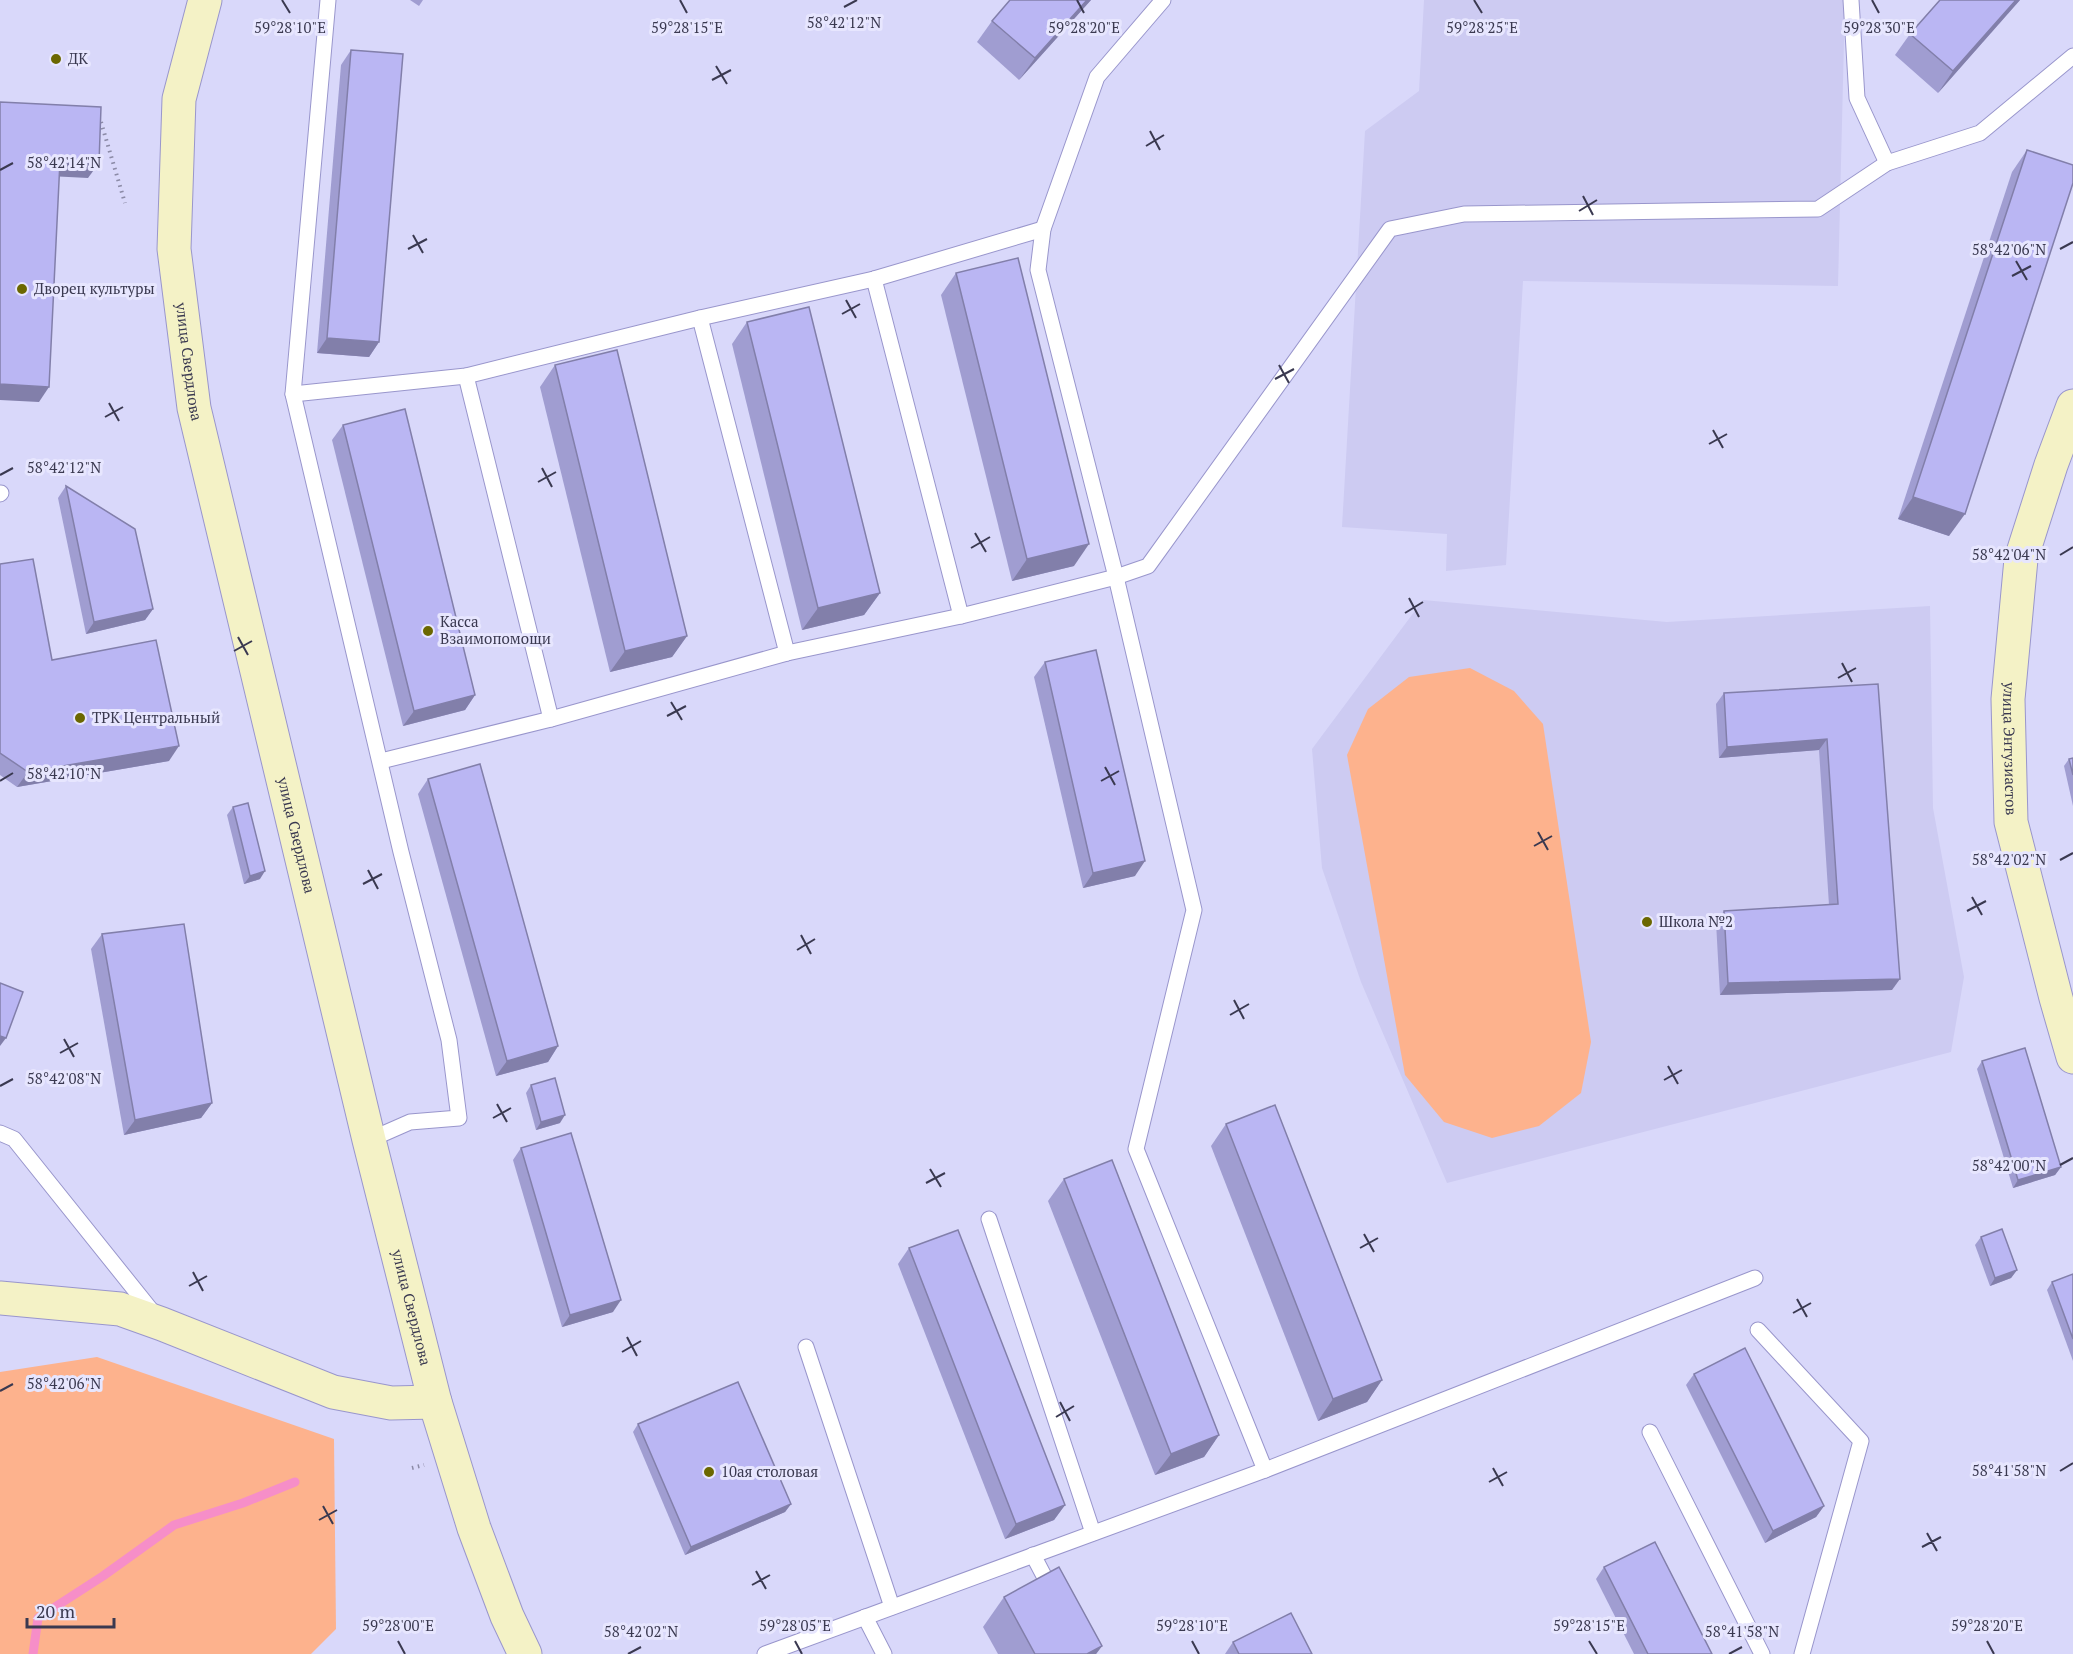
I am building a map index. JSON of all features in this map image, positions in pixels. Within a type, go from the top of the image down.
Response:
[{"type":"main road","name":"улица Свердлова","points":[[205,0],[179,99],[174,249],[194,408],[369,1140],[435,1402],[474,1528],[507,1616],[525,1654]]},
{"type":"main road","name":"улица Энтузиастов","points":[[2073,406],[2051,465],[2021,559],[2008,699],[2011,822],[2073,1057]]},
{"type":"main road","points":[[0,1298],[120,1310],[162,1324],[333,1392],[392,1403],[435,1402]]},
{"type":"lane","points":[[328,0],[293,394],[401,852],[449,1040],[459,1118],[410,1122],[369,1140]]},
{"type":"lane","points":[[1163,0],[1097,76],[1042,230],[1038,270],[1116,577],[1194,910],[1136,1149],[1265,1470]]},
{"type":"lane","points":[[1853,2],[1857,98],[1887,163]]},
{"type":"lane","points":[[381,761],[551,719],[787,653],[962,616],[1116,577],[1148,566],[1390,229],[1464,214],[1818,209],[1887,163],[1980,133],[2073,56]]},
{"type":"lane","points":[[293,394],[466,376],[700,318],[874,279],[1042,230]]},
{"type":"lane","points":[[874,279],[962,616]]},
{"type":"lane","points":[[700,318],[787,653]]},
{"type":"lane","points":[[466,376],[551,719]]},
{"type":"lane","points":[[0,1133],[14,1139],[162,1324]]},
{"type":"lane","points":[[989,1219],[1093,1533]]},
{"type":"lane","points":[[771,1653],[1265,1470],[1755,1278]]},
{"type":"lane","points":[[1758,1330],[1861,1441],[1802,1654]]},
{"type":"lane","points":[[806,1347],[892,1607]]},
{"type":"lane","points":[[1650,1432],[1762,1654]]},
{"type":"lane","points":[[1033,1555],[1059,1605]]},
{"type":"lane","points":[[865,1617],[884,1654]]},
{"type":"path","points":[[101,122],[125,203]]},
{"type":"shaded area","points":[[1424,0],[1845,0],[1838,286],[1523,281],[1506,565],[1446,571],[1447,534],[1342,527],[1365,131],[1419,91]]},
{"type":"shaded area","name":"Школа №2","points":[[1423,600],[1667,622],[1930,606],[1933,808],[1964,977],[1951,1052],[1447,1183],[1361,982],[1322,868],[1312,749]]},
{"type":"shaded area","points":[[1470,668],[1514,691],[1543,724],[1591,1042],[1581,1093],[1539,1126],[1492,1138],[1444,1122],[1405,1075],[1347,755],[1368,709],[1409,677]]},
{"type":"shaded area","points":[[97,1357],[334,1439],[336,1629],[311,1654],[0,1654],[0,1372]]},
{"type":"building","points":[[1010,0],[1087,0],[1035,58],[992,21]]},
{"type":"building","points":[[1940,0],[2016,0],[1953,71],[1910,34]]},
{"type":"building","points":[[351,50],[403,54],[379,342],[327,338]]},
{"type":"building","name":"Дворец культуры","points":[[0,102],[101,107],[99,163],[60,161],[49,387],[0,384]]},
{"type":"building","points":[[2027,150],[2073,165],[2073,183],[1965,514],[1913,497]]},
{"type":"building","points":[[1018,258],[1089,544],[1027,559],[956,273]]},
{"type":"building","points":[[809,307],[880,593],[818,608],[747,322]]},
{"type":"building","points":[[617,350],[687,636],[625,651],[555,365]]},
{"type":"building","points":[[405,409],[475,695],[414,711],[343,425]]},
{"type":"building","points":[[66,486],[135,529],[153,609],[94,622]]},
{"type":"building","name":"ТРК Центральный","points":[[33,559],[52,660],[156,640],[179,746],[28,772],[0,753],[0,564]]},
{"type":"building","points":[[1096,650],[1145,861],[1093,873],[1045,662]]},
{"type":"building","points":[[1878,684],[1900,979],[1728,983],[1724,911],[1838,904],[1827,739],[1727,747],[1724,693]]},
{"type":"building","points":[[2073,758],[2073,775],[2069,759]]},
{"type":"building","points":[[480,764],[558,1046],[507,1061],[428,779]]},
{"type":"building","points":[[248,803],[265,871],[250,876],[233,807]]},
{"type":"building","points":[[184,924],[212,1103],[135,1120],[102,934]]},
{"type":"building","points":[[0,983],[23,992],[6,1038],[0,1036]]},
{"type":"building","points":[[2025,1048],[2061,1167],[2018,1180],[1982,1061]]},
{"type":"building","points":[[555,1078],[565,1115],[541,1122],[531,1085]]},
{"type":"building","points":[[1275,1105],[1382,1380],[1333,1399],[1226,1124]]},
{"type":"building","points":[[571,1133],[621,1300],[570,1315],[521,1148]]},
{"type":"building","points":[[1112,1160],[1219,1435],[1171,1454],[1064,1179]]},
{"type":"building","points":[[2002,1229],[2017,1270],[1995,1278],[1981,1237]]},
{"type":"building","points":[[958,1230],[1065,1505],[1016,1524],[909,1248]]},
{"type":"building","points":[[2073,1274],[2073,1339],[2052,1282]]},
{"type":"building","points":[[1745,1348],[1824,1506],[1773,1531],[1694,1374]]},
{"type":"building","name":"10ая столовая","points":[[738,1382],[791,1504],[691,1547],[638,1424]]},
{"type":"building","points":[[1655,1542],[1712,1654],[1648,1654],[1604,1567]]},
{"type":"building","points":[[1059,1567],[1102,1646],[1087,1654],[1035,1654],[1004,1597]]},
{"type":"building","points":[[1291,1613],[1312,1654],[1239,1654],[1233,1642]]},
{"type":"waterway","points":[[33,1654],[38,1618],[103,1576],[174,1525],[243,1503],[295,1482]]},
{"type":"place","name":"ДК","points":[[56,59]]},
{"type":"place","name":"Дворец культуры","points":[[22,289]]},
{"type":"place","name":"Касса Взаимопомощи","points":[[428,631]]},
{"type":"place","name":"ТРК Центральный","points":[[80,718]]},
{"type":"place","name":"Школа №2","points":[[1647,922]]},
{"type":"place","name":"10ая столовая","points":[[709,1472]]}]
